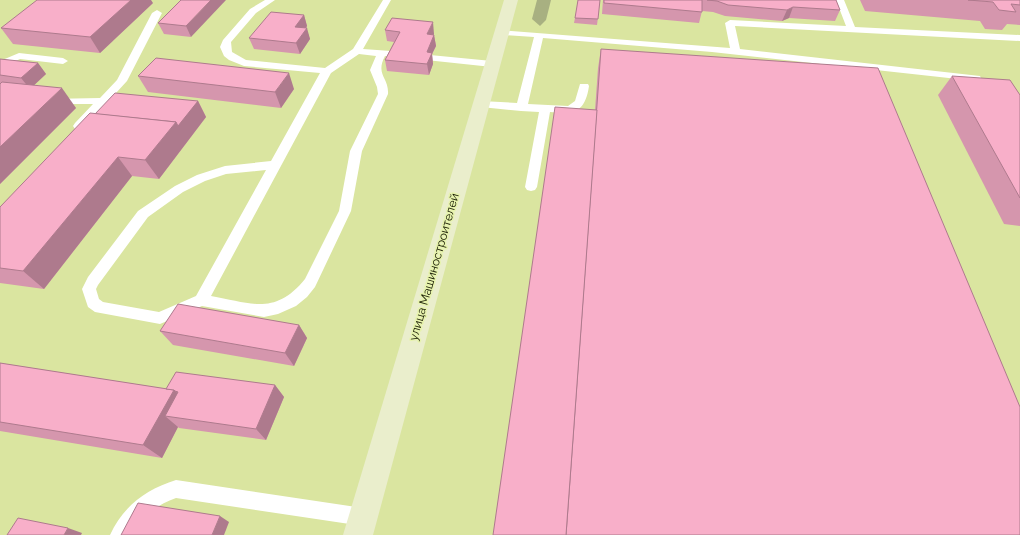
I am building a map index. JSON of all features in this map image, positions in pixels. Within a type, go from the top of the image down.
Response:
[{"type":"main road","name":"улица Машиностроителей","points":[[361,526],[511,0]]},
{"type":"lane","points":[[272,0],[253,11],[226,42],[225,48],[227,54],[234,59],[244,62],[327,71]]},
{"type":"lane","points":[[201,300],[327,71],[357,51],[387,0]]},
{"type":"lane","points":[[840,0],[851,28]]},
{"type":"lane","points":[[70,135],[122,81],[158,12]]},
{"type":"lane","points":[[735,51],[730,23],[851,28],[1020,38]]},
{"type":"lane","points":[[502,32],[735,51],[989,80]]},
{"type":"lane","points":[[521,108],[539,35]]},
{"type":"lane","points":[[357,51],[396,55]]},
{"type":"lane","points":[[275,165],[225,170],[201,178],[179,189],[143,214],[92,281],[89,289],[93,303],[100,308],[160,318],[201,300],[264,311],[278,308],[291,302],[302,293],[310,283],[345,211],[356,152],[384,94],[383,86],[375,73],[376,66],[382,53]]},
{"type":"lane","points":[[0,65],[19,56],[63,61]]},
{"type":"lane","points":[[430,58],[492,64]]},
{"type":"lane","points":[[481,104],[561,111],[573,109],[581,102],[584,86]]},
{"type":"lane","points":[[39,101],[103,101]]},
{"type":"lane","points":[[531,187],[545,110]]},
{"type":"lane","points":[[120,535],[127,521],[139,509],[165,492],[176,489],[361,526]]},
{"type":"green space","points":[[537,0],[551,0],[546,20],[540,26],[532,19]]},
{"type":"building","points":[[37,0],[131,0],[90,37],[1,28]]},
{"type":"building","points":[[181,0],[211,0],[186,26],[158,23]]},
{"type":"building","points":[[578,0],[600,0],[598,19],[575,18]]},
{"type":"building","points":[[604,0],[702,0],[702,12],[604,3]]},
{"type":"building","points":[[707,0],[836,0],[840,10],[793,7],[787,10],[728,5],[717,1]]},
{"type":"building","points":[[968,0],[1020,0],[1020,5],[1011,4],[1016,12],[999,10],[993,2]]},
{"type":"building","points":[[271,12],[304,15],[295,27],[307,28],[296,43],[249,38]]},
{"type":"building","points":[[392,18],[433,22],[427,34],[434,35],[427,52],[432,53],[427,64],[385,60],[400,32],[385,30]]},
{"type":"building","points":[[601,49],[878,68],[1020,407],[1020,535],[566,535]]},
{"type":"building","points":[[156,58],[289,73],[275,92],[138,76]]},
{"type":"building","points":[[0,59],[38,63],[21,78],[0,75]]},
{"type":"building","points":[[952,76],[1010,80],[1020,95],[1020,198]]},
{"type":"building","points":[[2,82],[62,88],[0,147],[0,84]]},
{"type":"building","points":[[115,93],[198,101],[178,126],[176,122],[95,114]]},
{"type":"building","points":[[555,107],[597,110],[566,535],[493,535]]},
{"type":"building","points":[[90,113],[176,122],[145,160],[118,157],[23,271],[0,268],[0,207]]},
{"type":"building","points":[[178,304],[299,325],[285,353],[160,331]]},
{"type":"building","points":[[0,363],[174,390],[143,445],[0,422]]},
{"type":"building","points":[[176,372],[275,385],[256,429],[165,416],[178,392],[166,389]]},
{"type":"building","points":[[138,503],[220,516],[212,535],[121,535]]},
{"type":"building","points":[[18,518],[68,528],[64,535],[7,535]]}]
